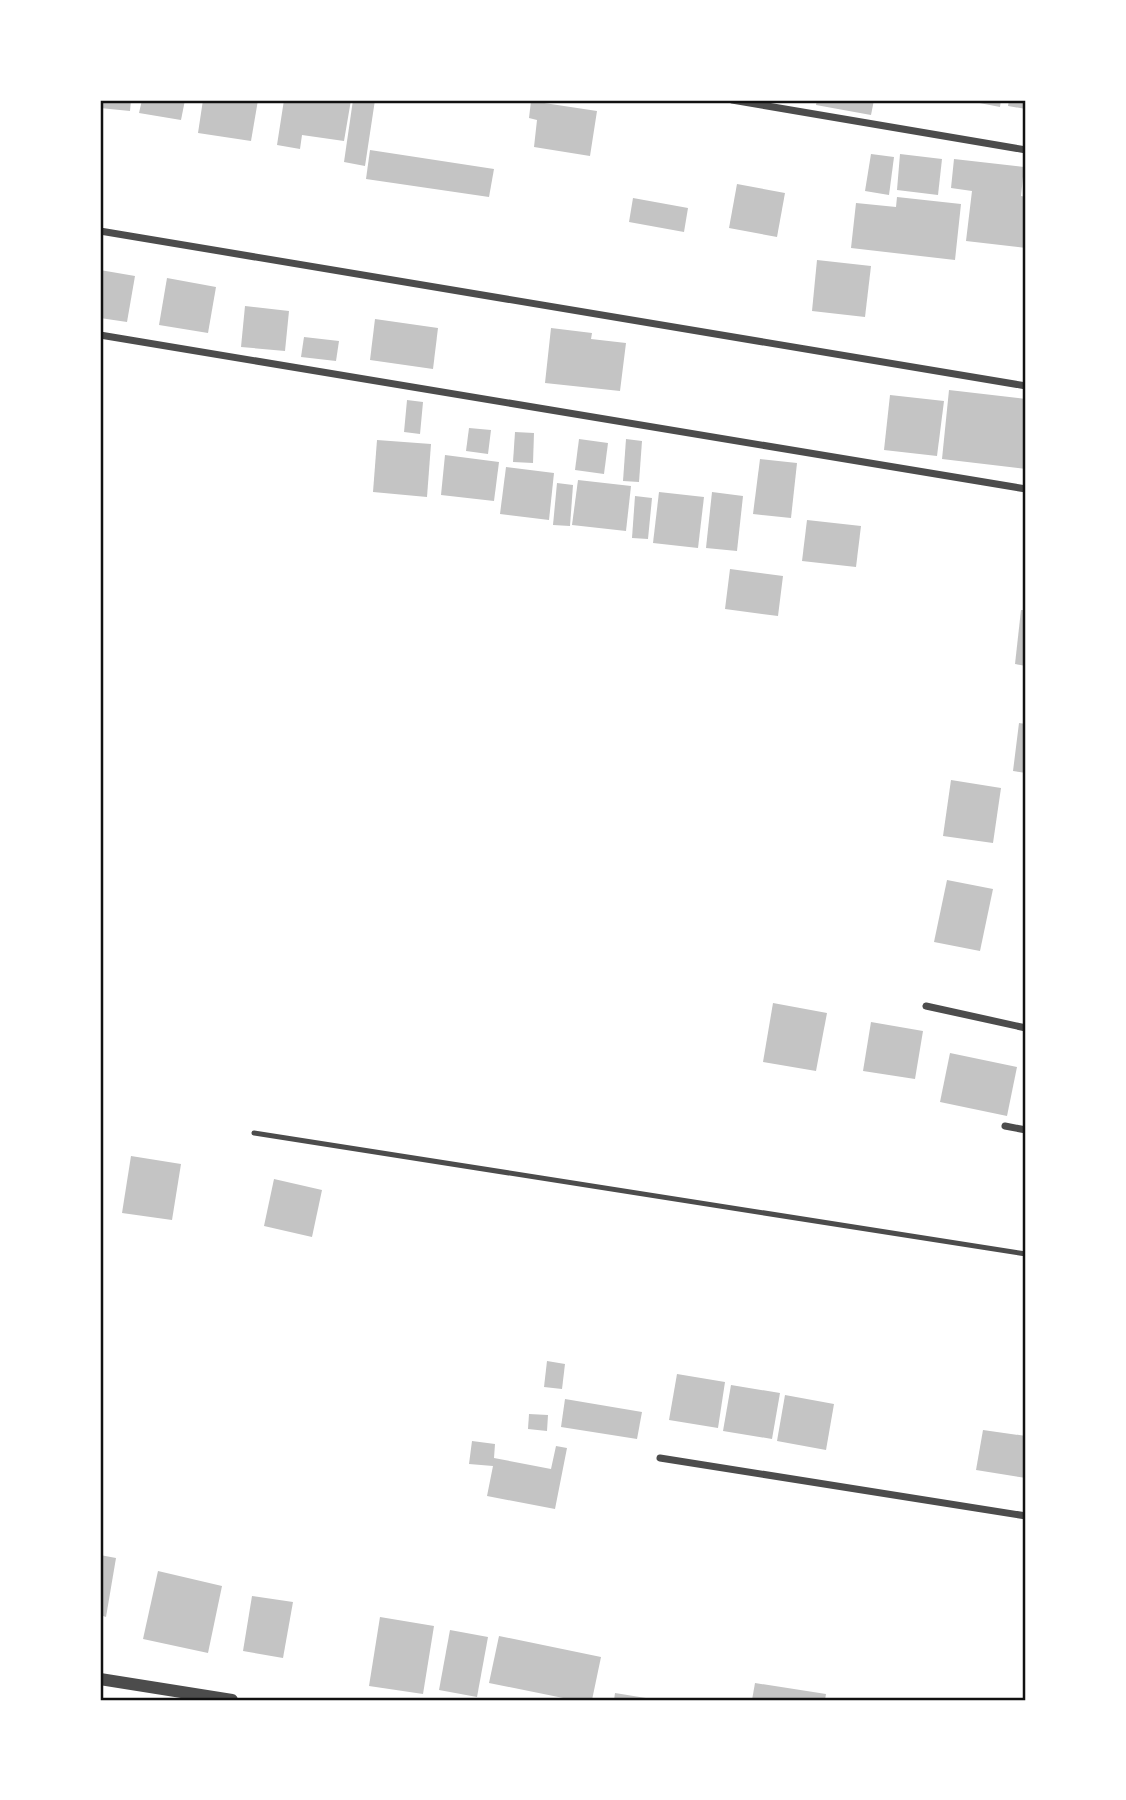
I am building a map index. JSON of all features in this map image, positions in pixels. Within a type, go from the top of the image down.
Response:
[{"type":"street","points":[[732,100],[1026,150]]},
{"type":"street","points":[[100,231],[1026,386]]},
{"type":"street","points":[[100,335],[1026,489]]},
{"type":"street","points":[[926,1006],[1026,1028]]},
{"type":"street","points":[[1005,1126],[1026,1130]]},
{"type":"street","points":[[660,1458],[1026,1516]]},
{"type":"street","points":[[100,1679],[232,1700]]},
{"type":"lane","points":[[254,1133],[1026,1254]]},
{"type":"building","points":[[100,100],[131,100],[130,111],[100,108]]},
{"type":"building","points":[[142,100],[185,100],[181,120],[139,113]]},
{"type":"building","points":[[203,100],[258,100],[251,141],[198,133]]},
{"type":"building","points":[[284,100],[351,100],[344,141],[302,135],[300,149],[277,145]]},
{"type":"building","points":[[353,100],[375,100],[365,166],[344,162]]},
{"type":"building","points":[[817,100],[874,100],[871,115],[816,105]]},
{"type":"building","points":[[964,100],[1001,100],[1000,107]]},
{"type":"building","points":[[1009,100],[1026,100],[1026,109],[1008,106]]},
{"type":"building","points":[[531,101],[597,111],[590,156],[534,147],[537,120],[529,118]]},
{"type":"building","points":[[370,150],[494,169],[489,197],[366,179]]},
{"type":"building","points":[[871,154],[894,157],[889,195],[865,191]]},
{"type":"building","points":[[900,154],[942,159],[938,195],[897,190]]},
{"type":"building","points":[[954,159],[1024,167],[1021,196],[1026,197],[1026,248],[966,241],[972,191],[951,188]]},
{"type":"building","points":[[737,184],[785,193],[777,237],[729,228]]},
{"type":"building","points":[[897,197],[961,204],[955,260],[851,248],[856,203],[896,207]]},
{"type":"building","points":[[633,198],[688,208],[684,232],[629,222]]},
{"type":"building","points":[[817,260],[871,266],[865,317],[812,311]]},
{"type":"building","points":[[100,270],[135,276],[127,322],[100,318]]},
{"type":"building","points":[[167,278],[216,287],[208,333],[159,325]]},
{"type":"building","points":[[245,306],[289,311],[285,351],[241,347]]},
{"type":"building","points":[[375,319],[438,328],[433,369],[370,360]]},
{"type":"building","points":[[551,328],[592,333],[591,339],[626,343],[620,391],[545,383]]},
{"type":"building","points":[[304,337],[339,341],[336,361],[301,357]]},
{"type":"building","points":[[949,390],[1026,399],[1026,469],[942,459]]},
{"type":"building","points":[[890,395],[944,401],[937,456],[884,450]]},
{"type":"building","points":[[407,400],[423,402],[420,434],[404,432]]},
{"type":"building","points":[[469,428],[491,430],[488,454],[466,451]]},
{"type":"building","points":[[515,432],[534,433],[533,463],[513,462]]},
{"type":"building","points":[[579,439],[608,443],[604,474],[575,470]]},
{"type":"building","points":[[626,439],[642,441],[639,482],[623,481]]},
{"type":"building","points":[[377,440],[431,444],[427,497],[373,492]]},
{"type":"building","points":[[445,455],[499,462],[494,501],[441,495]]},
{"type":"building","points":[[760,459],[797,463],[791,518],[753,514]]},
{"type":"building","points":[[506,467],[554,473],[549,520],[500,514]]},
{"type":"building","points":[[578,480],[631,486],[626,531],[572,525]]},
{"type":"building","points":[[557,483],[573,485],[570,526],[553,525]]},
{"type":"building","points":[[659,492],[704,497],[698,548],[653,543]]},
{"type":"building","points":[[712,492],[743,496],[737,551],[706,548]]},
{"type":"building","points":[[635,496],[652,498],[648,539],[632,538]]},
{"type":"building","points":[[807,520],[861,526],[856,567],[802,561]]},
{"type":"building","points":[[730,569],[783,576],[778,616],[725,609]]},
{"type":"building","points":[[1021,610],[1026,610],[1026,666],[1015,664]]},
{"type":"building","points":[[1019,723],[1026,724],[1026,773],[1013,771]]},
{"type":"building","points":[[951,780],[1001,788],[993,843],[943,836]]},
{"type":"building","points":[[947,880],[993,889],[980,951],[934,942]]},
{"type":"building","points":[[773,1003],[827,1013],[816,1071],[763,1062]]},
{"type":"building","points":[[871,1022],[923,1031],[915,1079],[863,1071]]},
{"type":"building","points":[[950,1053],[1017,1067],[1007,1116],[940,1102]]},
{"type":"building","points":[[131,1156],[181,1164],[172,1220],[122,1213]]},
{"type":"building","points":[[274,1179],[322,1190],[312,1237],[264,1226]]},
{"type":"building","points":[[547,1361],[565,1364],[562,1389],[544,1387]]},
{"type":"building","points":[[677,1374],[725,1382],[718,1428],[669,1420]]},
{"type":"building","points":[[731,1385],[780,1393],[772,1439],[723,1431]]},
{"type":"building","points":[[785,1395],[834,1404],[826,1450],[777,1441]]},
{"type":"building","points":[[565,1399],[642,1412],[637,1439],[561,1427]]},
{"type":"building","points":[[529,1414],[548,1415],[547,1431],[528,1429]]},
{"type":"building","points":[[983,1430],[1026,1436],[1026,1478],[976,1470]]},
{"type":"building","points":[[472,1441],[495,1444],[494,1458],[551,1469],[556,1446],[567,1448],[555,1509],[487,1496],[493,1466],[469,1464]]},
{"type":"building","points":[[100,1555],[116,1558],[106,1617],[100,1615]]},
{"type":"building","points":[[158,1571],[222,1586],[208,1653],[143,1639]]},
{"type":"building","points":[[252,1596],[293,1602],[283,1658],[243,1651]]},
{"type":"building","points":[[380,1617],[434,1626],[423,1694],[369,1686]]},
{"type":"building","points":[[450,1630],[488,1637],[477,1697],[439,1690]]},
{"type":"building","points":[[499,1636],[601,1657],[592,1700],[573,1700],[489,1683]]},
{"type":"building","points":[[755,1683],[826,1694],[825,1700],[752,1700]]},
{"type":"building","points":[[615,1693],[652,1699],[652,1700],[614,1700]]}]
